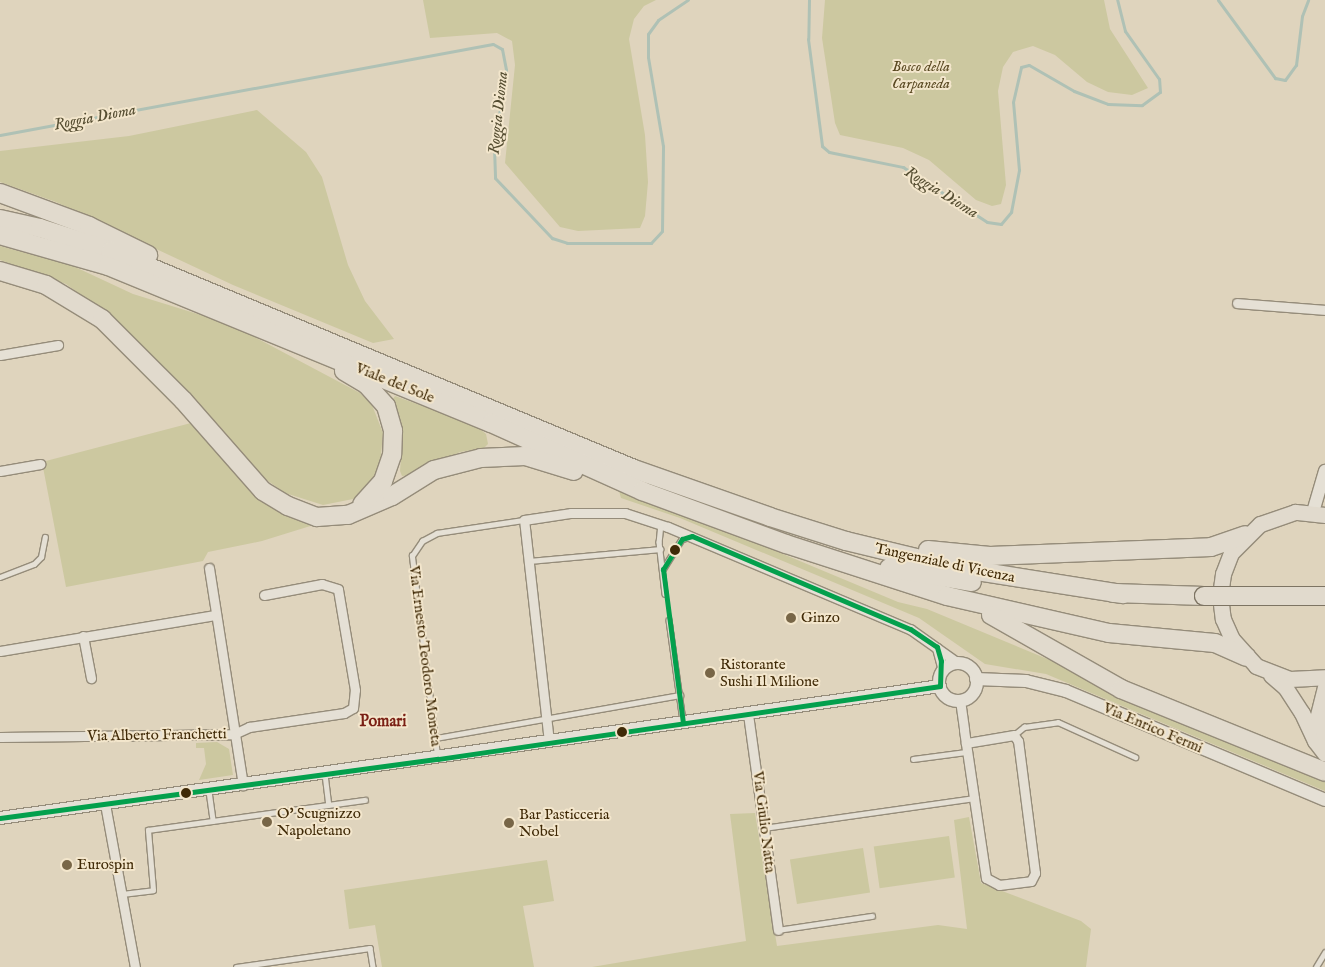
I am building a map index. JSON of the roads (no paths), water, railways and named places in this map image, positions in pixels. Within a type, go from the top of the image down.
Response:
[{"type":"highway","points":[[0,193],[89,226],[248,306]]},
{"type":"highway","name":"Viale del Sole","points":[[0,219],[108,266],[491,423],[642,491],[786,544]]},
{"type":"highway","name":"Viale del Sole","points":[[0,235],[38,235],[112,252],[248,306],[634,469],[770,516]]},
{"type":"highway","points":[[0,271],[46,285],[102,319],[183,400],[263,491],[288,506],[317,517],[348,515],[392,496],[434,470],[481,458],[525,456],[642,491]]},
{"type":"highway","points":[[302,345],[367,386],[386,406],[393,431],[392,455],[383,481],[372,496],[348,515]]},
{"type":"highway","points":[[770,516],[950,554],[1211,547],[1245,535]]},
{"type":"highway","name":"Tangenziale di Vicenza","points":[[770,516],[846,541],[958,568],[1123,594]]},
{"type":"highway","points":[[786,544],[947,596],[1109,633],[1215,643],[1246,657]]},
{"type":"highway","name":"Tangenziale di Vicenza","points":[[786,544],[938,578],[1033,590],[1204,596],[1325,596]]},
{"type":"highway","points":[[947,596],[1005,621],[1121,689],[1325,772]]},
{"type":"main road","points":[[1319,513],[1277,516],[1245,535],[1231,553],[1222,574],[1220,596],[1229,632],[1246,657],[1268,672],[1285,687],[1325,754]]},
{"type":"main road","points":[[1268,672],[1290,679],[1325,677]]},
{"type":"main road","points":[[1325,687],[1318,716],[1325,736]]},
{"type":"street","points":[[1237,303],[1325,310]]},
{"type":"street","points":[[0,355],[58,345]]},
{"type":"street","points":[[0,471],[40,464]]},
{"type":"street","points":[[1319,513],[1325,471]]},
{"type":"street","name":"Via Ernesto Teodoro Moneta","points":[[524,520],[571,513],[625,513],[661,524],[910,629],[958,663],[968,666],[976,678]]},
{"type":"street","points":[[524,520],[549,742]]},
{"type":"street","points":[[209,568],[243,785]]},
{"type":"street","name":"Via Alberto Franchetti","points":[[0,737],[234,734],[248,727],[344,713],[353,708],[355,690],[338,589],[322,584],[264,595]]},
{"type":"street","points":[[0,651],[215,615]]},
{"type":"street","points":[[83,636],[91,678]]},
{"type":"street","points":[[937,648],[943,671],[940,686],[950,699],[960,700],[971,695],[976,678]]},
{"type":"street","points":[[943,671],[958,663]]},
{"type":"street","name":"Via Enrico Fermi","points":[[976,678],[1026,681],[1066,691],[1325,800]]},
{"type":"street","points":[[3,820],[940,686]]},
{"type":"street","points":[[960,700],[966,747],[986,878],[999,885],[1031,881],[1036,873],[1018,741],[1014,735],[966,747]]},
{"type":"street","name":"Via Giulio Natta","points":[[748,714],[778,930]]},
{"type":"street","points":[[105,804],[135,967]]},
{"type":"lane","name":"Via Ernesto Teodoro Moneta","points":[[438,759],[412,556],[422,541],[437,533],[524,520]]},
{"type":"lane","points":[[661,524],[660,549],[666,594]]},
{"type":"lane","points":[[662,569],[682,539],[692,536]]},
{"type":"lane","points":[[0,577],[34,564],[41,557],[45,537]]},
{"type":"lane","points":[[529,561],[660,549]]},
{"type":"lane","points":[[669,620],[683,723]]},
{"type":"lane","points":[[436,738],[680,695]]},
{"type":"lane","points":[[1014,735],[1024,727],[1058,722],[1135,757]]},
{"type":"lane","points":[[913,759],[966,747]]},
{"type":"lane","points":[[325,774],[329,805]]},
{"type":"lane","points":[[209,790],[213,821]]},
{"type":"lane","points":[[764,828],[974,798]]},
{"type":"lane","points":[[122,894],[153,890],[148,830],[365,800]]},
{"type":"lane","points":[[778,930],[872,916]]},
{"type":"lane","points":[[236,967],[370,948],[373,967]]},
{"type":"lane","points":[[1316,967],[1325,952]]},
{"type":"waterway","name":"Roggia Dioma","points":[[0,135],[493,44],[502,49],[506,70],[494,147],[495,178],[552,238],[567,243],[651,243],[662,231],[663,146],[648,57],[648,34],[658,20],[688,0]]},
{"type":"waterway","name":"Roggia Dioma","points":[[809,0],[808,39],[822,146],[829,152],[903,167],[987,222],[1001,224],[1011,212],[1019,170],[1013,102],[1021,67],[1029,65],[1074,91],[1108,104],[1142,105],[1160,92],[1159,79],[1125,31],[1117,0]]},
{"type":"waterway","name":"Roggia Dioma","points":[[1218,0],[1275,78],[1285,80],[1296,65],[1302,16],[1308,0]]},
{"type":"place","name":"Ginzo","points":[[791,618]]},
{"type":"place","name":"Ristorante Sushi Il Milione","points":[[710,673]]},
{"type":"place","name":"O' Scugnizzo Napoletano","points":[[267,822]]},
{"type":"place","name":"Bar Pasticceria Nobel","points":[[509,823]]},
{"type":"place","name":"Eurospin","points":[[67,865]]},
{"type":"district","name":"Pomari","points":[[383,722]]},
{"type":"park label","name":"Bosco della Carpaneda","points":[[921,74]]}]
